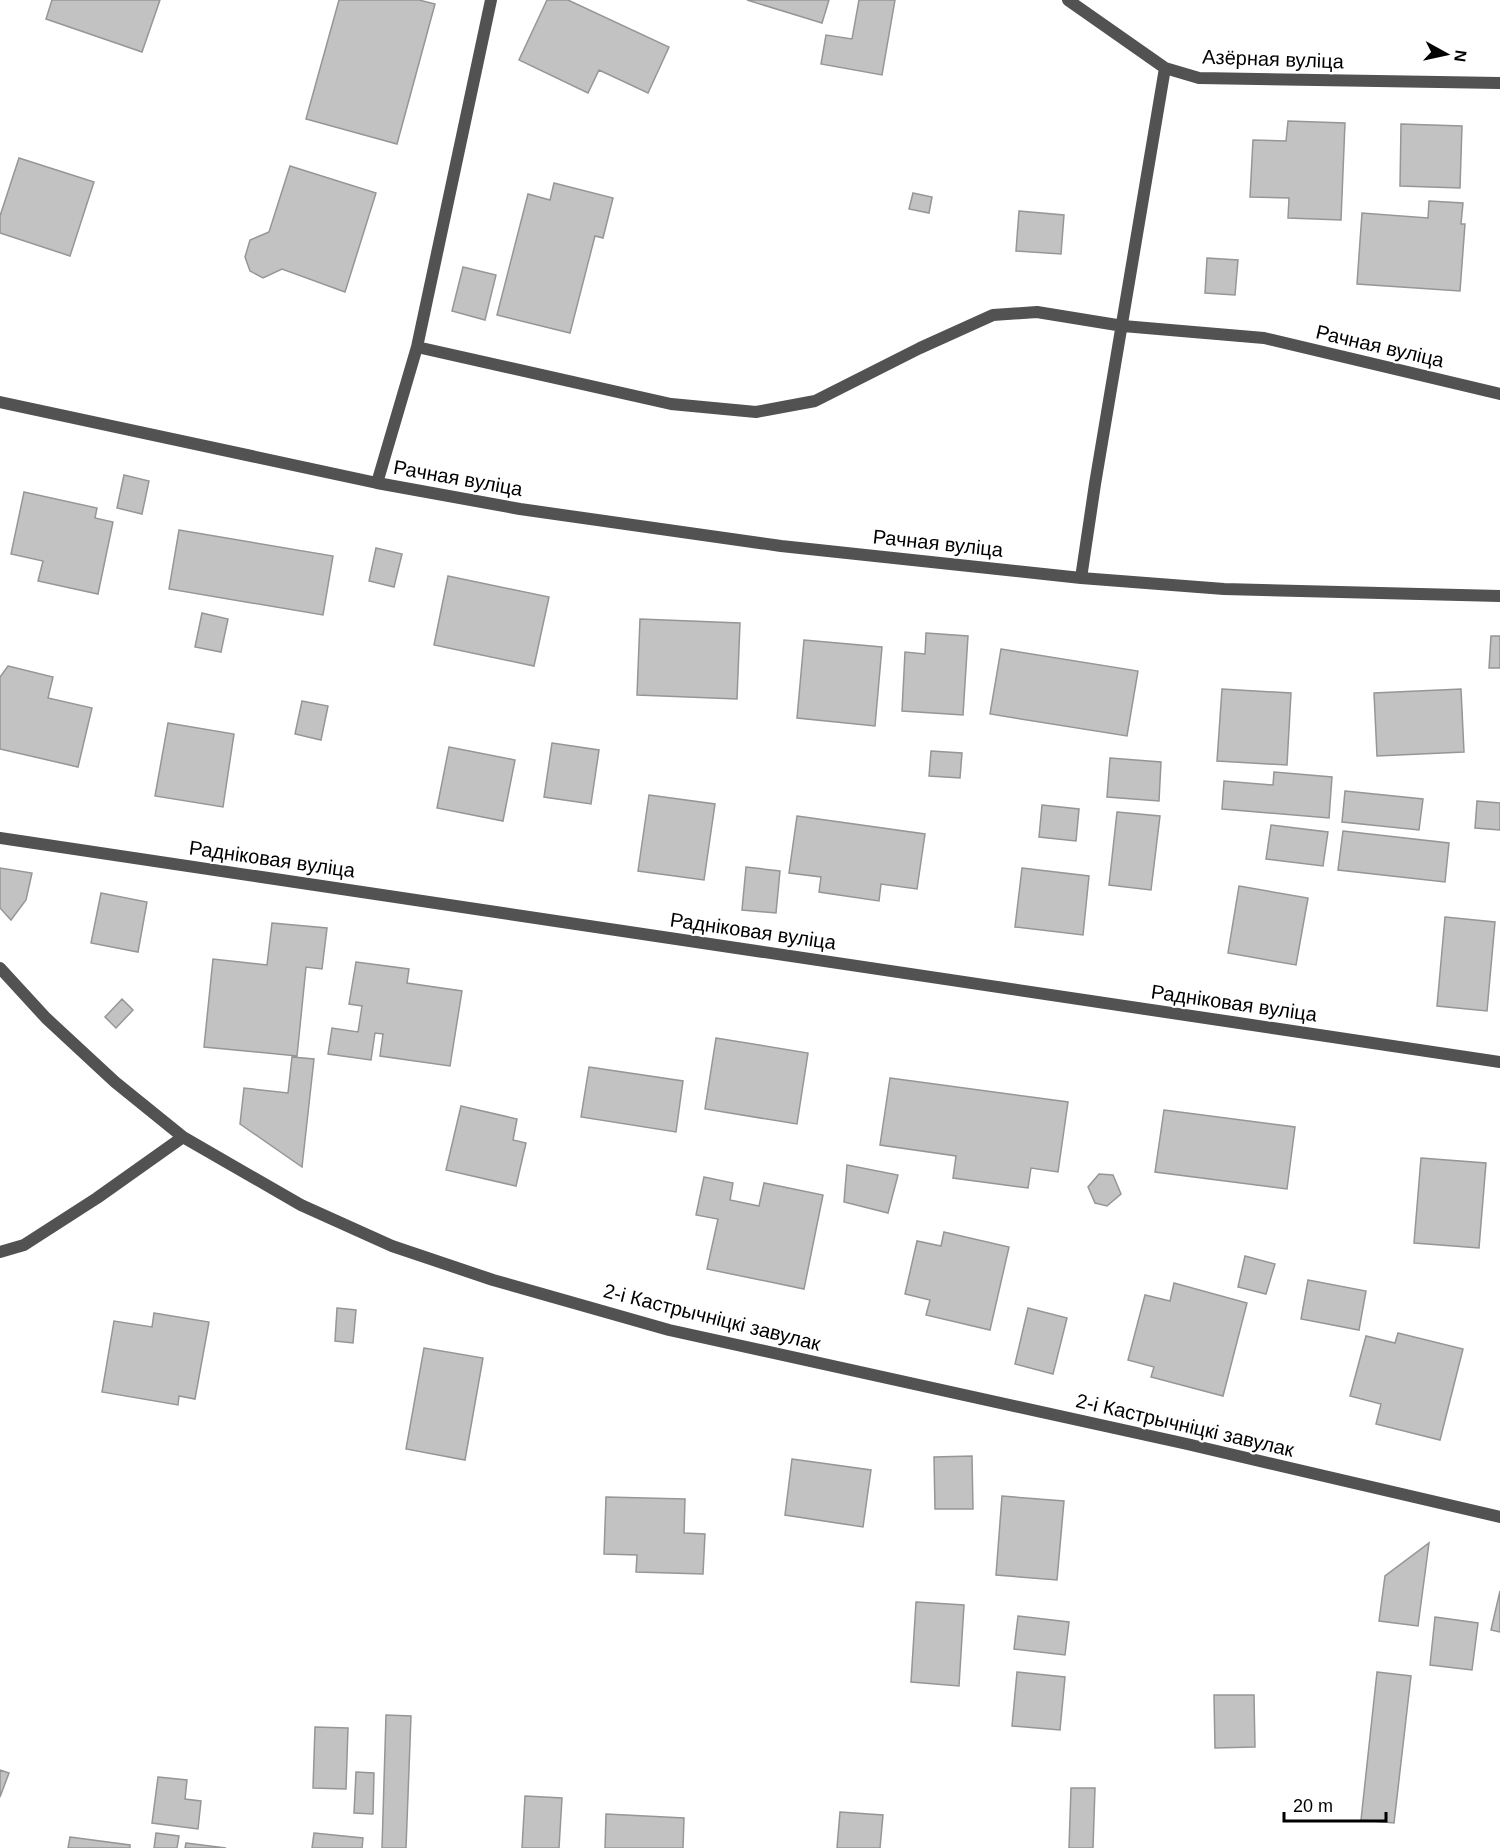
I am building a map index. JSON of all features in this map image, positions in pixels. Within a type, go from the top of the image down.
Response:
[{"type":"street","name":"Рачная вуліца","points":[[376,483],[417,347],[491,0]]},
{"type":"street","name":"Азёрная вуліца","points":[[1068,0],[1165,68],[1199,78],[1500,83]]},
{"type":"street","points":[[1081,578],[1165,68]]},
{"type":"street","name":"Рачная вуліца","points":[[417,347],[671,404],[756,412],[815,401],[920,348],[993,315],[1037,312],[1123,326],[1264,338],[1500,394]]},
{"type":"street","name":"Рачная вуліца","points":[[0,402],[376,483],[520,509],[781,546],[1081,578],[1224,589],[1500,596]]},
{"type":"street","name":"Радніковая вуліца","points":[[0,838],[1500,1062]]},
{"type":"street","name":"2-і Кастрычніцкі завулак","points":[[0,968],[55,1026],[115,1082],[183,1137],[300,1205],[392,1246],[493,1280],[680,1332],[1186,1444],[1500,1517]]},
{"type":"street","points":[[0,1252],[24,1245],[97,1198],[183,1137]]},
{"type":"building","points":[[52,0],[160,0],[142,52],[46,19]]},
{"type":"building","points":[[339,0],[419,0],[435,4],[397,144],[306,119]]},
{"type":"building","points":[[547,0],[568,0],[669,47],[648,93],[599,70],[588,93],[519,60]]},
{"type":"building","points":[[747,0],[829,0],[822,23]]},
{"type":"building","points":[[859,0],[895,0],[882,75],[821,64],[826,35],[852,39]]},
{"type":"building","points":[[1288,121],[1345,123],[1341,220],[1288,218],[1289,198],[1250,197],[1253,140],[1286,141]]},
{"type":"building","points":[[1401,124],[1462,126],[1460,188],[1400,186]]},
{"type":"building","points":[[19,158],[94,182],[70,256],[0,233],[0,216]]},
{"type":"building","points":[[290,166],[376,193],[345,292],[282,269],[263,278],[250,271],[245,257],[250,240],[269,232]]},
{"type":"building","points":[[554,183],[613,198],[603,238],[595,236],[570,333],[497,315],[528,194],[550,200]]},
{"type":"building","points":[[913,193],[932,197],[929,213],[909,209]]},
{"type":"building","points":[[1429,201],[1463,203],[1461,224],[1465,224],[1460,291],[1357,284],[1362,213],[1428,218]]},
{"type":"building","points":[[1019,211],[1064,215],[1061,254],[1016,251]]},
{"type":"building","points":[[1207,258],[1238,260],[1235,295],[1205,293]]},
{"type":"building","points":[[463,267],[496,275],[485,320],[452,311]]},
{"type":"building","points":[[124,475],[149,481],[142,514],[117,508]]},
{"type":"building","points":[[24,492],[97,508],[95,518],[113,522],[98,594],[38,581],[43,561],[11,554]]},
{"type":"building","points":[[179,530],[333,556],[323,615],[169,589]]},
{"type":"building","points":[[376,548],[402,554],[394,587],[369,581]]},
{"type":"building","points":[[448,576],[549,597],[534,666],[434,645]]},
{"type":"building","points":[[202,613],[228,619],[221,652],[195,647]]},
{"type":"building","points":[[640,619],[740,623],[737,699],[637,695]]},
{"type":"building","points":[[926,633],[968,636],[963,715],[902,711],[905,652],[925,654]]},
{"type":"building","points":[[1491,636],[1500,636],[1500,668],[1489,668]]},
{"type":"building","points":[[804,640],[882,647],[875,726],[797,718]]},
{"type":"building","points":[[1001,649],[1138,671],[1127,736],[990,714]]},
{"type":"building","points":[[8,666],[53,677],[48,698],[92,708],[78,767],[0,749],[0,677]]},
{"type":"building","points":[[1222,689],[1291,693],[1287,765],[1217,761]]},
{"type":"building","points":[[1461,689],[1464,752],[1377,756],[1374,693]]},
{"type":"building","points":[[302,701],[328,706],[321,740],[295,734]]},
{"type":"building","points":[[168,723],[234,734],[223,807],[155,796]]},
{"type":"building","points":[[552,743],[599,750],[591,804],[544,797]]},
{"type":"building","points":[[449,747],[515,760],[503,821],[437,808]]},
{"type":"building","points":[[931,751],[962,753],[960,778],[929,776]]},
{"type":"building","points":[[1110,758],[1161,762],[1159,801],[1107,797]]},
{"type":"building","points":[[1274,772],[1332,777],[1329,818],[1222,809],[1224,781],[1273,785]]},
{"type":"building","points":[[1345,791],[1423,799],[1419,830],[1342,822]]},
{"type":"building","points":[[649,795],[715,804],[704,880],[638,871]]},
{"type":"building","points":[[1477,801],[1500,803],[1500,830],[1475,828]]},
{"type":"building","points":[[1042,805],[1079,809],[1076,841],[1039,837]]},
{"type":"building","points":[[1117,812],[1160,816],[1151,890],[1109,885]]},
{"type":"building","points":[[797,816],[925,834],[917,889],[881,884],[879,901],[819,892],[821,877],[789,873]]},
{"type":"building","points":[[1271,825],[1328,832],[1323,866],[1266,859]]},
{"type":"building","points":[[1343,831],[1449,843],[1445,882],[1338,870]]},
{"type":"building","points":[[746,867],[780,871],[776,913],[742,910]]},
{"type":"building","points":[[0,868],[32,873],[26,900],[11,920],[0,908]]},
{"type":"building","points":[[1022,868],[1089,876],[1083,935],[1015,927]]},
{"type":"building","points":[[1239,886],[1308,898],[1296,965],[1228,953]]},
{"type":"building","points":[[101,893],[147,902],[138,952],[91,943]]},
{"type":"building","points":[[1445,917],[1495,922],[1487,1011],[1437,1006]]},
{"type":"building","points":[[272,923],[327,928],[322,969],[306,967],[297,1056],[204,1047],[213,959],[267,965]]},
{"type":"building","points":[[356,962],[409,969],[407,983],[462,991],[450,1066],[380,1056],[383,1034],[375,1033],[371,1060],[328,1054],[332,1028],[358,1032],[362,1006],[349,1004]]},
{"type":"building","points":[[122,999],[133,1010],[116,1028],[105,1017]]},
{"type":"building","points":[[716,1038],[808,1053],[797,1124],[705,1109]]},
{"type":"building","points":[[292,1057],[314,1059],[302,1167],[240,1124],[244,1088],[288,1093]]},
{"type":"building","points":[[589,1067],[683,1081],[676,1132],[581,1117]]},
{"type":"building","points":[[890,1078],[1068,1102],[1058,1172],[1031,1168],[1028,1188],[953,1178],[956,1156],[880,1145]]},
{"type":"building","points":[[461,1106],[517,1119],[513,1140],[526,1143],[516,1186],[446,1170]]},
{"type":"building","points":[[1164,1110],[1295,1127],[1287,1189],[1155,1172]]},
{"type":"building","points":[[1421,1158],[1486,1163],[1479,1248],[1414,1243]]},
{"type":"building","points":[[847,1165],[898,1175],[888,1213],[844,1202]]},
{"type":"building","points":[[1099,1174],[1113,1175],[1121,1194],[1107,1206],[1095,1203],[1088,1187]]},
{"type":"building","points":[[704,1177],[733,1183],[730,1200],[759,1206],[764,1183],[823,1195],[804,1289],[707,1269],[718,1219],[696,1215]]},
{"type":"building","points":[[944,1232],[1009,1247],[990,1330],[926,1315],[930,1300],[905,1294],[917,1241],[941,1246]]},
{"type":"building","points":[[1245,1256],[1275,1264],[1266,1294],[1238,1287]]},
{"type":"building","points":[[1308,1280],[1366,1291],[1359,1330],[1301,1319]]},
{"type":"building","points":[[1174,1283],[1247,1303],[1223,1396],[1151,1377],[1154,1367],[1128,1360],[1145,1295],[1170,1301]]},
{"type":"building","points":[[337,1308],[356,1310],[353,1343],[335,1341]]},
{"type":"building","points":[[1028,1308],[1067,1318],[1053,1374],[1015,1364]]},
{"type":"building","points":[[154,1313],[209,1322],[195,1399],[179,1396],[178,1405],[102,1392],[114,1321],[152,1327]]},
{"type":"building","points":[[1398,1333],[1463,1349],[1440,1440],[1376,1424],[1381,1404],[1350,1396],[1366,1336],[1395,1343]]},
{"type":"building","points":[[424,1348],[483,1358],[465,1460],[406,1449]]},
{"type":"building","points":[[972,1456],[973,1509],[935,1509],[934,1457]]},
{"type":"building","points":[[792,1459],[871,1470],[863,1527],[785,1515]]},
{"type":"building","points":[[1002,1496],[1064,1501],[1057,1580],[996,1575]]},
{"type":"building","points":[[606,1497],[685,1499],[684,1533],[705,1534],[703,1574],[636,1572],[637,1555],[604,1554]]},
{"type":"building","points":[[1429,1543],[1418,1626],[1379,1621],[1385,1576]]},
{"type":"building","points":[[1500,1591],[1500,1632],[1491,1630]]},
{"type":"building","points":[[916,1602],[964,1605],[959,1686],[911,1682]]},
{"type":"building","points":[[1018,1616],[1069,1622],[1065,1655],[1014,1649]]},
{"type":"building","points":[[1435,1617],[1478,1623],[1472,1670],[1430,1665]]},
{"type":"building","points":[[1017,1672],[1065,1677],[1060,1730],[1012,1726]]},
{"type":"building","points":[[1377,1672],[1411,1676],[1394,1823],[1361,1820]]},
{"type":"building","points":[[1214,1695],[1254,1695],[1255,1747],[1215,1748]]},
{"type":"building","points":[[386,1715],[411,1716],[406,1848],[382,1848]]},
{"type":"building","points":[[315,1727],[348,1728],[346,1789],[313,1788]]},
{"type":"building","points":[[0,1770],[9,1773],[0,1797]]},
{"type":"building","points":[[356,1772],[374,1773],[373,1814],[354,1813]]},
{"type":"building","points":[[158,1777],[187,1780],[185,1799],[201,1801],[198,1829],[152,1823]]},
{"type":"building","points":[[1071,1788],[1095,1788],[1093,1848],[1069,1848]]},
{"type":"building","points":[[525,1796],[562,1798],[559,1848],[522,1848]]},
{"type":"building","points":[[840,1812],[883,1815],[880,1848],[837,1848]]},
{"type":"building","points":[[606,1814],[684,1818],[683,1848],[605,1848]]},
{"type":"building","points":[[156,1833],[179,1836],[177,1848],[154,1848]]},
{"type":"building","points":[[314,1833],[363,1838],[362,1848],[312,1848]]},
{"type":"building","points":[[70,1837],[130,1845],[130,1848],[68,1848]]},
{"type":"building","points":[[186,1843],[226,1848],[185,1848]]}]
